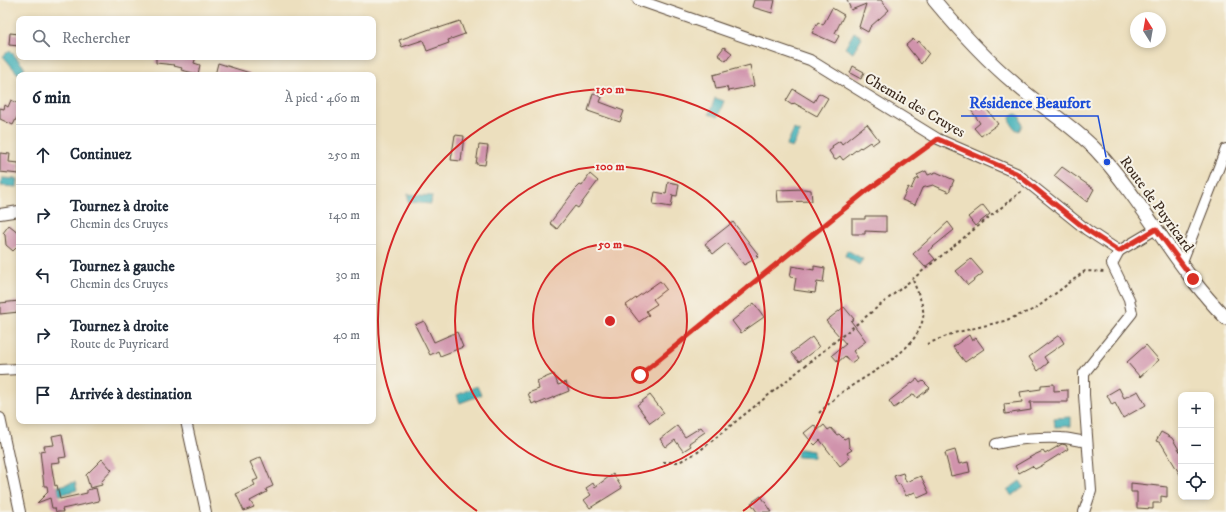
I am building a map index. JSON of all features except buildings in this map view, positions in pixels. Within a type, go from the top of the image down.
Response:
[{"type":"main road","name":"Route de Puyricard","points":[[934,0],[975,48],[1015,84],[1068,124],[1094,149],[1129,190],[1181,264],[1226,318]]},
{"type":"street","name":"Chemin des Cruyes","points":[[638,0],[810,60],[938,139],[1016,173],[1087,230],[1119,251]]},
{"type":"street","points":[[1181,264],[1226,149]]},
{"type":"street","points":[[0,214],[16,211]]},
{"type":"street","points":[[1084,512],[1091,491],[1084,373],[1132,313],[1129,299],[1112,264],[1119,251],[1156,229]]},
{"type":"street","points":[[0,370],[16,369]]},
{"type":"street","points":[[0,418],[2,449],[20,512]]},
{"type":"street","points":[[187,424],[206,512]]},
{"type":"street","points":[[996,444],[1010,440],[1063,438],[1079,442],[1087,441]]},
{"type":"path","points":[[640,375],[865,192],[938,139]]},
{"type":"path","points":[[663,462],[679,462],[698,452],[1031,185]]},
{"type":"path","points":[[927,344],[954,333],[1004,321],[1035,309],[1085,270],[1115,272]]},
{"type":"path","points":[[819,413],[843,392],[900,354],[915,338],[923,319],[923,308],[913,280]]},
{"type":"water","points":[[854,32],[862,37],[853,53],[845,48]]},
{"type":"water","points":[[10,50],[16,57],[16,60],[18,60],[25,68],[20,72],[16,72],[3,56]]},
{"type":"water","points":[[715,98],[724,101],[718,117],[709,114]]},
{"type":"water","points":[[1016,114],[1020,116],[1022,125],[1019,131],[1011,123],[1010,118],[1010,116]]},
{"type":"water","points":[[794,129],[800,132],[792,148],[786,146]]},
{"type":"water","points":[[2,178],[16,179],[16,187],[1,186]]},
{"type":"water","points":[[408,194],[432,196],[431,204],[408,202]]},
{"type":"water","points":[[847,250],[863,259],[859,265],[845,256]]},
{"type":"water","points":[[477,386],[481,395],[460,403],[457,395]]},
{"type":"water","points":[[1071,417],[1071,426],[1055,427],[1054,418]]},
{"type":"water","points":[[798,450],[813,451],[813,458],[797,457]]},
{"type":"water","points":[[1020,481],[1024,487],[1012,496],[1007,490]]},
{"type":"water","points":[[75,482],[77,490],[60,495],[58,493],[58,486]]},
{"type":"place","name":"Résidence Beaufort","points":[[1107,162]]},
{"type":"route","points":[[640,375],[865,192],[938,139],[1016,173],[1087,230],[1119,251],[1156,229],[1193,279]]}]
